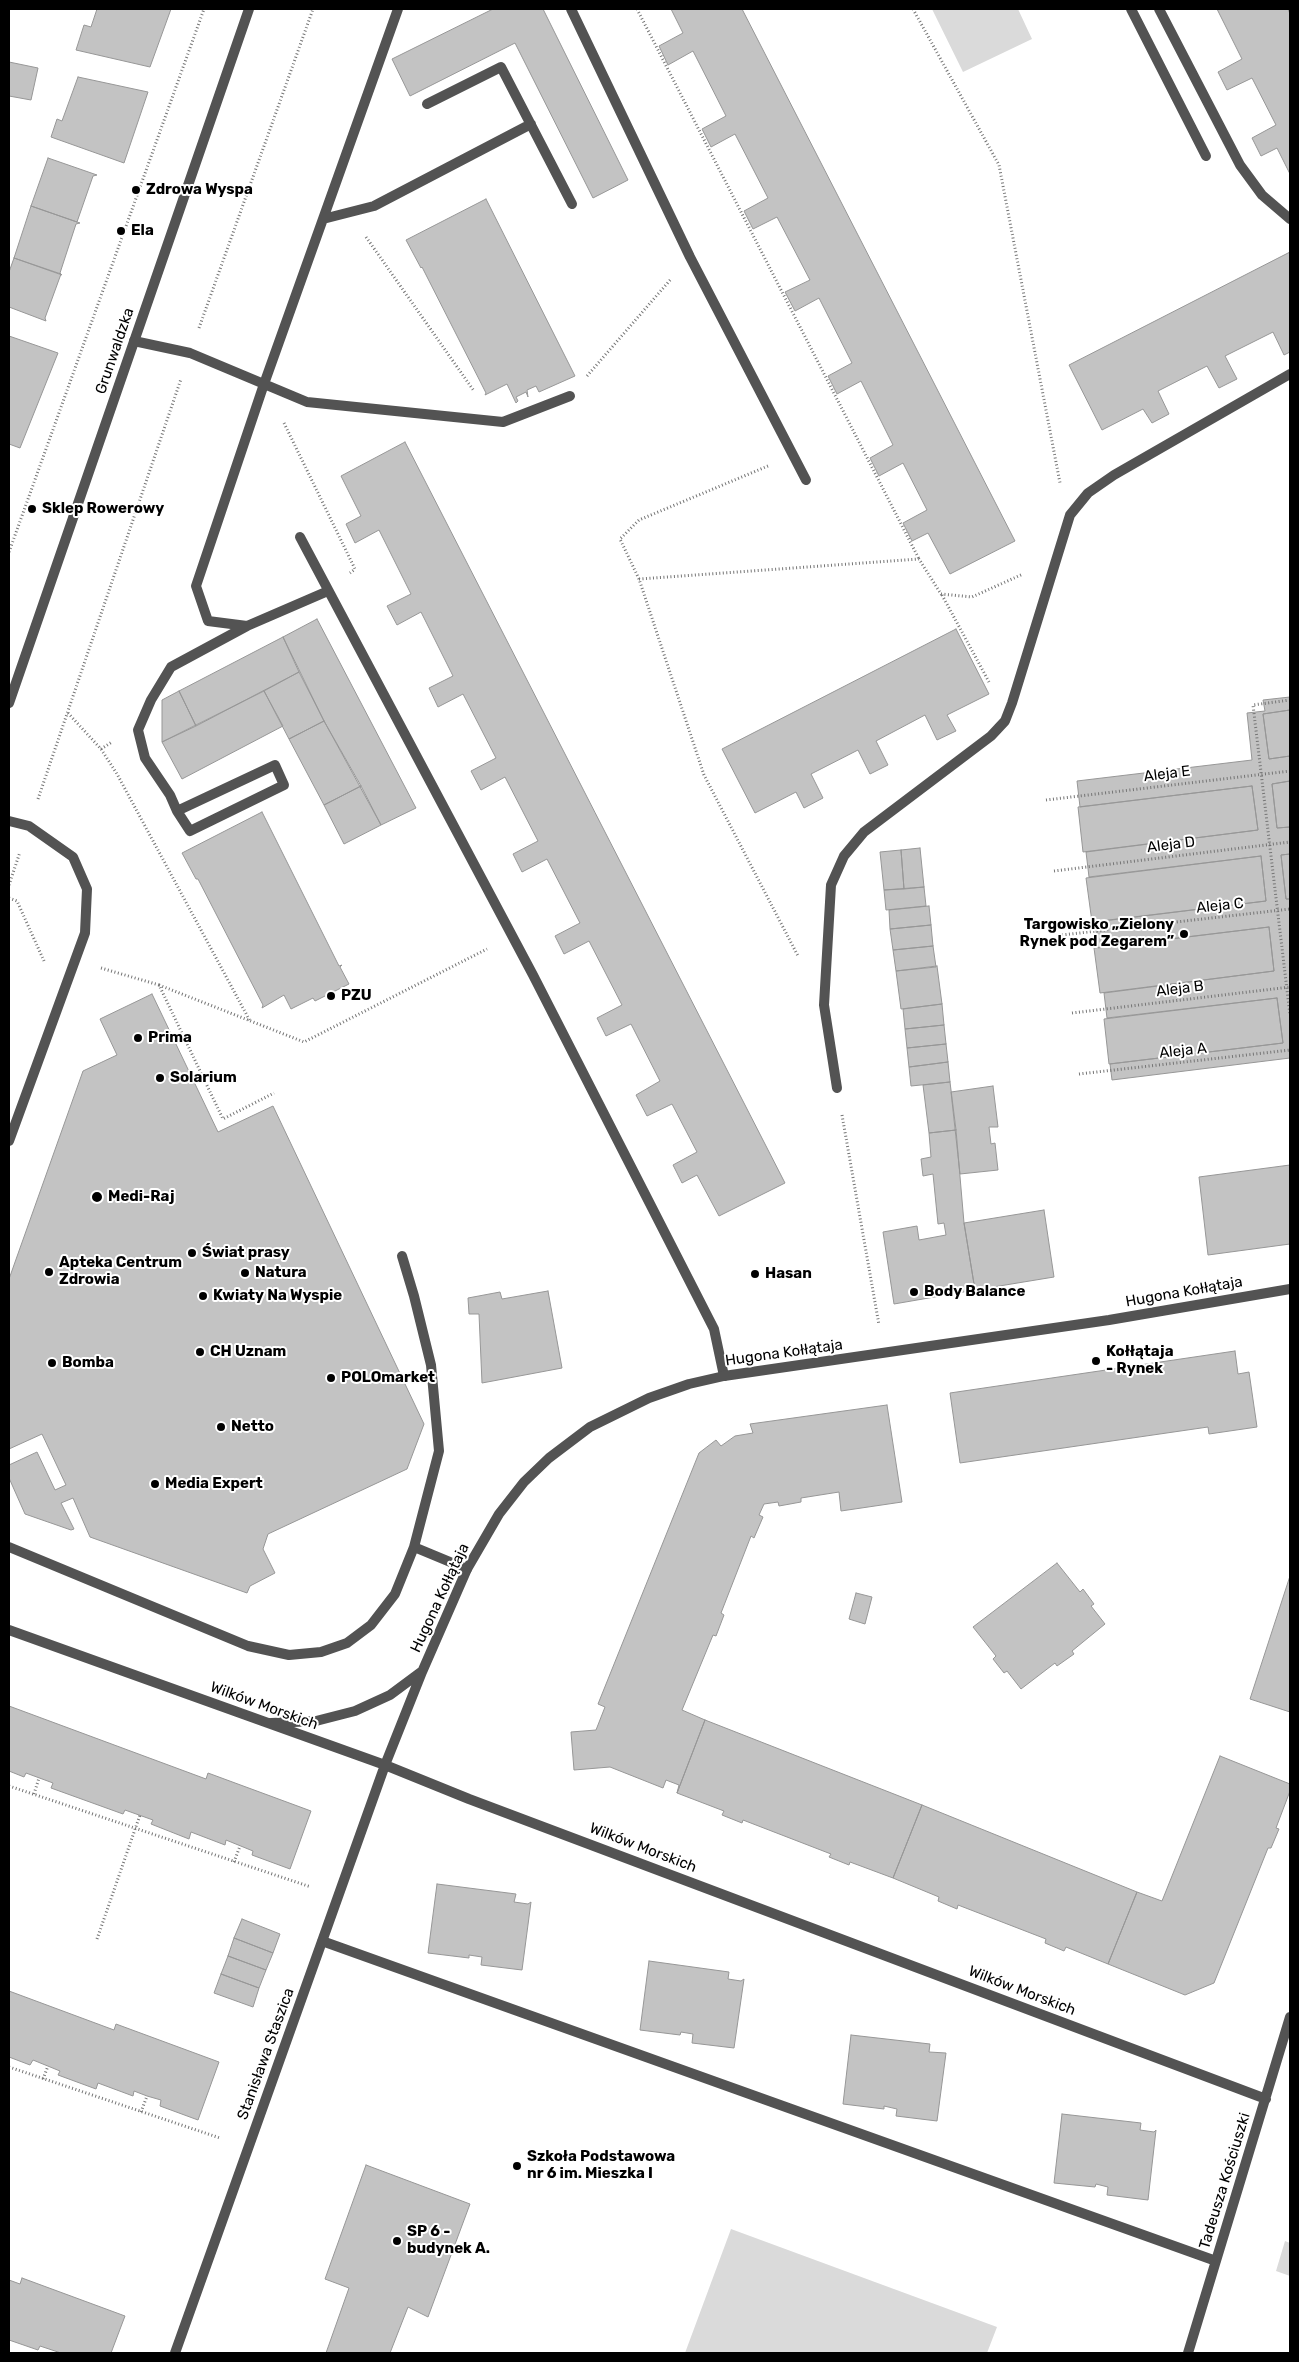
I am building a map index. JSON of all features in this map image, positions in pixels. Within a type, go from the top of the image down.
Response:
[{"type":"street","name":"Grunwaldzka","points":[[9,703],[249,9]]},
{"type":"street","points":[[247,626],[208,621],[196,586],[264,384],[398,9]]},
{"type":"street","points":[[571,9],[690,257],[806,480]]},
{"type":"street","points":[[1131,9],[1206,156]]},
{"type":"street","points":[[1159,9],[1240,165],[1262,195],[1290,219]]},
{"type":"street","points":[[427,104],[501,67],[572,204]]},
{"type":"street","points":[[323,219],[374,206],[530,124]]},
{"type":"street","points":[[134,341],[190,353],[307,402],[503,422],[570,396]]},
{"type":"street","points":[[837,1088],[824,1005],[831,885],[844,856],[864,832],[991,736],[1007,715],[1070,515],[1088,494],[1114,475],[1290,374]]},
{"type":"street","points":[[300,537],[513,936],[714,1328],[724,1376]]},
{"type":"street","points":[[177,811],[275,764],[284,785],[190,831],[177,811],[170,795],[146,758],[138,730],[150,700],[171,667],[247,626],[328,591]]},
{"type":"street","points":[[9,821],[29,826],[73,857],[87,889],[85,934],[9,1141]]},
{"type":"street","points":[[9,1547],[248,1646],[289,1655],[321,1652],[347,1642],[371,1625],[395,1594],[414,1548],[439,1451],[430,1364],[414,1296],[402,1256]]},
{"type":"street","name":"Hugona Kołłątaja","points":[[385,1765],[422,1672],[467,1568],[499,1514],[524,1482],[555,1452],[590,1427],[649,1398],[689,1384],[724,1376],[1109,1320],[1290,1289]]},
{"type":"street","points":[[414,1548],[467,1568]]},
{"type":"street","name":"Wilków Morskich","points":[[9,1630],[385,1765],[469,1799],[1266,2099]]},
{"type":"street","name":"Hugona Kołłątaja","points":[[265,1723],[316,1721],[355,1711],[390,1695],[422,1672]]},
{"type":"street","name":"Stanisława Staszica","points":[[175,2353],[385,1765]]},
{"type":"street","points":[[322,1941],[1216,2261]]},
{"type":"street","name":"Tadeusza Kościuszki","points":[[1188,2353],[1290,2017]]},
{"type":"path","points":[[9,552],[204,9]]},
{"type":"path","points":[[9,885],[190,353],[314,9]]},
{"type":"path","points":[[637,9],[919,559],[941,594],[1007,715]]},
{"type":"path","points":[[914,9],[999,164],[1061,488],[1070,515]]},
{"type":"path","points":[[349,213],[494,421]]},
{"type":"path","points":[[570,396],[690,257]]},
{"type":"path","points":[[264,384],[355,569],[328,591]]},
{"type":"path","points":[[794,455],[639,520],[620,539],[639,579],[704,775],[801,961]]},
{"type":"path","points":[[639,579],[919,559]]},
{"type":"path","points":[[941,594],[972,597],[1057,559]]},
{"type":"path","points":[[1290,700],[1253,705],[1277,911],[1289,987],[1290,1015]]},
{"type":"path","points":[[68,713],[101,749],[117,774],[250,1021]]},
{"type":"path","name":"Aleja E","points":[[1046,800],[1290,771]]},
{"type":"path","name":"Aleja D","points":[[1054,871],[1290,842]]},
{"type":"path","points":[[9,898],[17,902],[49,972],[87,985],[93,965],[158,985],[304,1042],[513,936]]},
{"type":"path","name":"Aleja C","points":[[1062,935],[1290,909]]},
{"type":"path","points":[[158,985],[223,1119],[274,1093]]},
{"type":"path","name":"Aleja B","points":[[1072,1013],[1289,987]]},
{"type":"path","name":"Aleja A","points":[[1079,1074],[1290,1050]]},
{"type":"path","points":[[837,1088],[884,1353]]},
{"type":"path","points":[[34,1794],[39,1778]]},
{"type":"path","points":[[9,1786],[314,1888]]},
{"type":"path","points":[[97,1939],[140,1815]]},
{"type":"path","points":[[234,1862],[240,1846]]},
{"type":"path","points":[[43,2079],[48,2066]]},
{"type":"path","points":[[9,2067],[220,2138]]},
{"type":"path","points":[[141,2112],[147,2096]]},
{"type":"shaded area","points":[[932,9],[1018,9],[1032,39],[963,72]]},
{"type":"shaded area","points":[[731,2229],[997,2327],[987,2353],[685,2353]]},
{"type":"shaded area","points":[[1285,2241],[1290,2243],[1290,2276],[1276,2271]]},
{"type":"building","points":[[97,9],[171,9],[150,67],[76,50],[84,25],[91,27]]},
{"type":"building","points":[[493,9],[543,9],[628,180],[593,198],[515,43],[410,96],[392,59]]},
{"type":"building","points":[[671,9],[742,9],[1015,541],[950,574],[928,533],[912,541],[903,523],[927,510],[903,463],[879,476],[870,458],[893,445],[861,381],[837,394],[828,376],[852,363],[819,298],[795,311],[785,292],[810,280],[777,217],[753,229],[744,211],[768,198],[735,134],[711,147],[702,129],[726,116],[693,51],[668,65],[659,46],[683,33]]},
{"type":"building","points":[[1217,9],[1288,9],[1290,14],[1290,174],[1277,148],[1261,156],[1252,138],[1276,125],[1252,78],[1227,90],[1218,72],[1242,59]]},
{"type":"building","points":[[9,62],[38,68],[31,100],[9,96]]},
{"type":"building","points":[[78,77],[148,92],[124,163],[51,137],[57,119],[62,121]]},
{"type":"building","points":[[48,158],[97,175],[93,176],[77,222],[31,206]]},
{"type":"building","points":[[486,199],[575,376],[539,392],[536,386],[527,390],[528,397],[526,392],[516,397],[518,401],[516,403],[507,384],[485,395],[486,393],[422,267],[406,240]]},
{"type":"building","points":[[31,206],[80,223],[76,224],[60,273],[62,275],[14,258]]},
{"type":"building","points":[[1290,252],[1290,352],[1284,355],[1273,332],[1225,356],[1237,379],[1219,388],[1207,366],[1158,391],[1169,414],[1152,423],[1143,409],[1102,430],[1069,365]]},
{"type":"building","points":[[14,258],[61,274],[45,318],[46,321],[9,307],[9,272]]},
{"type":"building","points":[[9,336],[58,353],[20,448],[9,444]]},
{"type":"building","points":[[405,442],[785,1183],[719,1216],[697,1175],[682,1183],[673,1165],[697,1152],[672,1104],[647,1116],[636,1095],[660,1081],[631,1024],[606,1036],[597,1018],[622,1005],[589,941],[564,954],[555,936],[580,923],[547,859],[522,872],[513,854],[538,841],[505,777],[481,790],[471,771],[496,758],[463,694],[438,707],[429,688],[453,676],[421,612],[397,625],[387,606],[411,594],[379,530],[355,543],[346,524],[361,516],[341,476]]},
{"type":"building","points":[[317,619],[416,808],[381,825],[324,721],[283,637]]},
{"type":"building","points":[[956,629],[989,694],[947,715],[956,731],[937,740],[925,715],[876,741],[888,765],[870,774],[858,750],[811,774],[823,798],[804,808],[796,792],[755,813],[722,749]]},
{"type":"building","points":[[283,637],[299,672],[196,726],[179,691]]},
{"type":"building","points":[[299,672],[324,721],[289,739],[264,691]]},
{"type":"building","points":[[179,691],[196,726],[162,742],[162,700]]},
{"type":"building","points":[[264,691],[283,726],[182,779],[162,742]]},
{"type":"building","points":[[1290,697],[1290,710],[1263,714],[1269,759],[1290,756],[1290,781],[1272,784],[1277,828],[1290,827],[1290,854],[1281,855],[1286,899],[1290,899],[1290,1058],[1112,1080],[1110,1064],[1283,1043],[1277,998],[1107,1018],[1104,993],[1274,971],[1269,927],[1098,948],[1095,922],[1266,901],[1261,856],[1089,877],[1086,852],[1258,830],[1252,786],[1080,807],[1077,781],[1252,760],[1247,713],[1265,711],[1263,700]]},
{"type":"building","points":[[1290,710],[1290,756],[1269,759],[1263,714]]},
{"type":"building","points":[[324,721],[361,786],[324,805],[289,739]]},
{"type":"building","points":[[1290,781],[1290,827],[1277,828],[1272,784]]},
{"type":"building","points":[[361,786],[381,825],[344,844],[324,805]]},
{"type":"building","points":[[1252,786],[1258,830],[1083,852],[1078,807]]},
{"type":"building","points":[[262,812],[339,966],[342,965],[340,967],[349,984],[315,1001],[313,998],[291,1009],[284,995],[262,1008],[263,1005],[198,879],[196,879],[182,853]]},
{"type":"building","points":[[920,848],[924,887],[904,889],[901,850]]},
{"type":"building","points":[[901,850],[904,889],[884,890],[880,852]]},
{"type":"building","points":[[1290,854],[1290,899],[1286,899],[1281,855]]},
{"type":"building","points":[[1261,856],[1266,901],[1092,922],[1086,878]]},
{"type":"building","points":[[924,887],[926,906],[886,910],[884,890]]},
{"type":"building","points":[[929,906],[931,925],[890,929],[889,910]]},
{"type":"building","points":[[931,925],[933,946],[893,950],[890,929]]},
{"type":"building","points":[[1269,927],[1274,971],[1100,993],[1094,948]]},
{"type":"building","points":[[933,946],[936,967],[896,971],[893,950]]},
{"type":"building","points":[[937,966],[942,1004],[901,1009],[896,971]]},
{"type":"building","name":"CH Uznam","points":[[152,994],[218,1132],[273,1106],[424,1424],[407,1469],[268,1534],[263,1549],[275,1573],[250,1586],[247,1593],[90,1537],[73,1498],[61,1503],[74,1529],[71,1530],[25,1514],[9,1478],[9,1465],[37,1452],[55,1490],[66,1485],[42,1434],[9,1449],[9,1279],[83,1071],[117,1055],[100,1019]]},
{"type":"building","points":[[1277,998],[1283,1043],[1109,1064],[1104,1019]]},
{"type":"building","points":[[942,1004],[944,1025],[905,1029],[903,1009]]},
{"type":"building","points":[[944,1025],[946,1044],[907,1048],[905,1029]]},
{"type":"building","points":[[946,1044],[948,1062],[909,1067],[907,1048]]},
{"type":"building","points":[[948,1062],[950,1082],[911,1086],[909,1067]]},
{"type":"building","points":[[950,1082],[956,1130],[929,1133],[923,1085]]},
{"type":"building","points":[[993,1086],[998,1127],[989,1127],[991,1144],[995,1143],[998,1170],[960,1174],[951,1092]]},
{"type":"building","points":[[956,1130],[964,1223],[975,1290],[894,1304],[883,1232],[917,1226],[919,1240],[946,1235],[944,1223],[938,1224],[933,1174],[923,1176],[921,1159],[931,1157],[929,1133]]},
{"type":"building","points":[[1290,1165],[1290,1244],[1208,1255],[1199,1177]]},
{"type":"building","points":[[1044,1210],[1054,1277],[975,1290],[964,1223]]},
{"type":"building","points":[[548,1291],[562,1368],[482,1383],[479,1314],[469,1314],[468,1298],[500,1292],[502,1299]]},
{"type":"building","points":[[1235,1351],[1238,1374],[1249,1372],[1257,1427],[1209,1434],[1208,1427],[960,1463],[950,1393]]},
{"type":"building","points":[[887,1405],[902,1502],[841,1511],[839,1492],[801,1498],[801,1502],[779,1506],[778,1502],[764,1504],[759,1515],[763,1517],[754,1538],[751,1536],[721,1613],[724,1615],[716,1636],[713,1635],[682,1710],[705,1720],[677,1793],[679,1785],[666,1780],[663,1788],[610,1767],[574,1770],[571,1732],[596,1730],[605,1707],[598,1704],[699,1453],[716,1440],[721,1446],[735,1436],[753,1433],[750,1424]]},
{"type":"building","points":[[1057,1563],[1080,1592],[1083,1589],[1094,1604],[1091,1606],[1105,1624],[1072,1651],[1074,1654],[1057,1666],[1055,1663],[1021,1689],[1007,1671],[1004,1673],[993,1659],[996,1656],[973,1627]]},
{"type":"building","points":[[1290,1576],[1290,1712],[1250,1699]]},
{"type":"building","points":[[856,1593],[872,1597],[865,1624],[849,1619]]},
{"type":"building","points":[[9,1706],[206,1779],[208,1773],[311,1811],[290,1869],[252,1855],[253,1851],[226,1840],[225,1845],[191,1832],[189,1839],[151,1824],[153,1820],[125,1810],[123,1814],[51,1788],[53,1783],[26,1773],[24,1777],[9,1771]]},
{"type":"building","points":[[705,1720],[922,1805],[893,1878],[850,1862],[849,1865],[829,1857],[831,1854],[743,1820],[742,1823],[722,1815],[724,1811],[677,1793]]},
{"type":"building","points":[[1220,1756],[1290,1784],[1290,1791],[1276,1828],[1279,1829],[1271,1848],[1268,1848],[1214,1983],[1185,1995],[1108,1964],[1137,1892],[1162,1901]]},
{"type":"building","points":[[922,1805],[1137,1892],[1108,1964],[1066,1947],[1064,1951],[1045,1943],[1046,1939],[958,1905],[957,1909],[938,1901],[939,1897],[893,1878]]},
{"type":"building","points":[[437,1884],[516,1894],[514,1902],[528,1904],[531,1902],[522,1970],[481,1965],[482,1957],[469,1955],[469,1958],[428,1953]]},
{"type":"building","points":[[242,1919],[280,1934],[273,1953],[234,1938]]},
{"type":"building","points":[[234,1938],[273,1953],[266,1970],[228,1956]]},
{"type":"building","points":[[228,1956],[266,1970],[259,1988],[221,1974]]},
{"type":"building","points":[[649,1961],[729,1972],[728,1979],[741,1981],[744,1979],[734,2048],[692,2043],[693,2034],[681,2032],[680,2035],[640,2030]]},
{"type":"building","points":[[221,1974],[259,1988],[253,2007],[214,1993]]},
{"type":"building","points":[[9,1991],[114,2030],[116,2024],[219,2062],[198,2120],[160,2106],[161,2100],[134,2091],[133,2096],[98,2083],[96,2089],[58,2075],[60,2071],[33,2060],[30,2065],[9,2057]]},
{"type":"building","points":[[851,2035],[930,2044],[929,2052],[946,2053],[937,2121],[896,2116],[897,2109],[884,2106],[884,2109],[843,2104]]},
{"type":"building","points":[[1062,2114],[1141,2123],[1140,2130],[1154,2132],[1156,2130],[1148,2200],[1107,2195],[1108,2187],[1096,2184],[1095,2187],[1054,2183]]},
{"type":"building","name":"SP 6 - budynek A.","points":[[366,2165],[470,2204],[428,2317],[408,2307],[390,2353],[326,2353],[349,2288],[325,2279]]},
{"type":"building","points":[[22,2278],[125,2316],[111,2353],[61,2353],[40,2346],[38,2350],[9,2340],[9,2280],[20,2284]]},
{"type":"place","name":"Zdrowa Wyspa","points":[[136,190]]},
{"type":"place","name":"Ela","points":[[121,231]]},
{"type":"place","name":"Sklep Rowerowy","points":[[32,509]]},
{"type":"place","name":"Targowisko „Zielony Rynek pod Zegarem”","points":[[1184,934]]},
{"type":"place","name":"PZU","points":[[331,996]]},
{"type":"place","name":"Prima","points":[[138,1038]]},
{"type":"place","name":"Solarium","points":[[160,1078]]},
{"type":"place","name":"Medi-Raj","points":[[97,1197]]},
{"type":"place","name":"Świat prasy","points":[[192,1253]]},
{"type":"place","name":"Apteka Centrum Zdrowia","points":[[49,1272]]},
{"type":"place","name":"Natura","points":[[245,1273]]},
{"type":"place","name":"Hasan","points":[[755,1274]]},
{"type":"place","name":"Body Balance","points":[[914,1292]]},
{"type":"place","name":"Kwiaty Na Wyspie","points":[[203,1296]]},
{"type":"place","name":"CH Uznam","points":[[200,1352]]},
{"type":"place","name":"Kołłątaja - Rynek","points":[[1096,1361]]},
{"type":"place","name":"Bomba","points":[[52,1363]]},
{"type":"place","name":"POLOmarket","points":[[331,1378]]},
{"type":"place","name":"Netto","points":[[221,1427]]},
{"type":"place","name":"Media Expert","points":[[155,1484]]},
{"type":"place","name":"Szkoła Podstawowa nr 6 im. Mieszka I","points":[[517,2166]]},
{"type":"place","name":"SP 6 - budynek A.","points":[[397,2241]]}]
